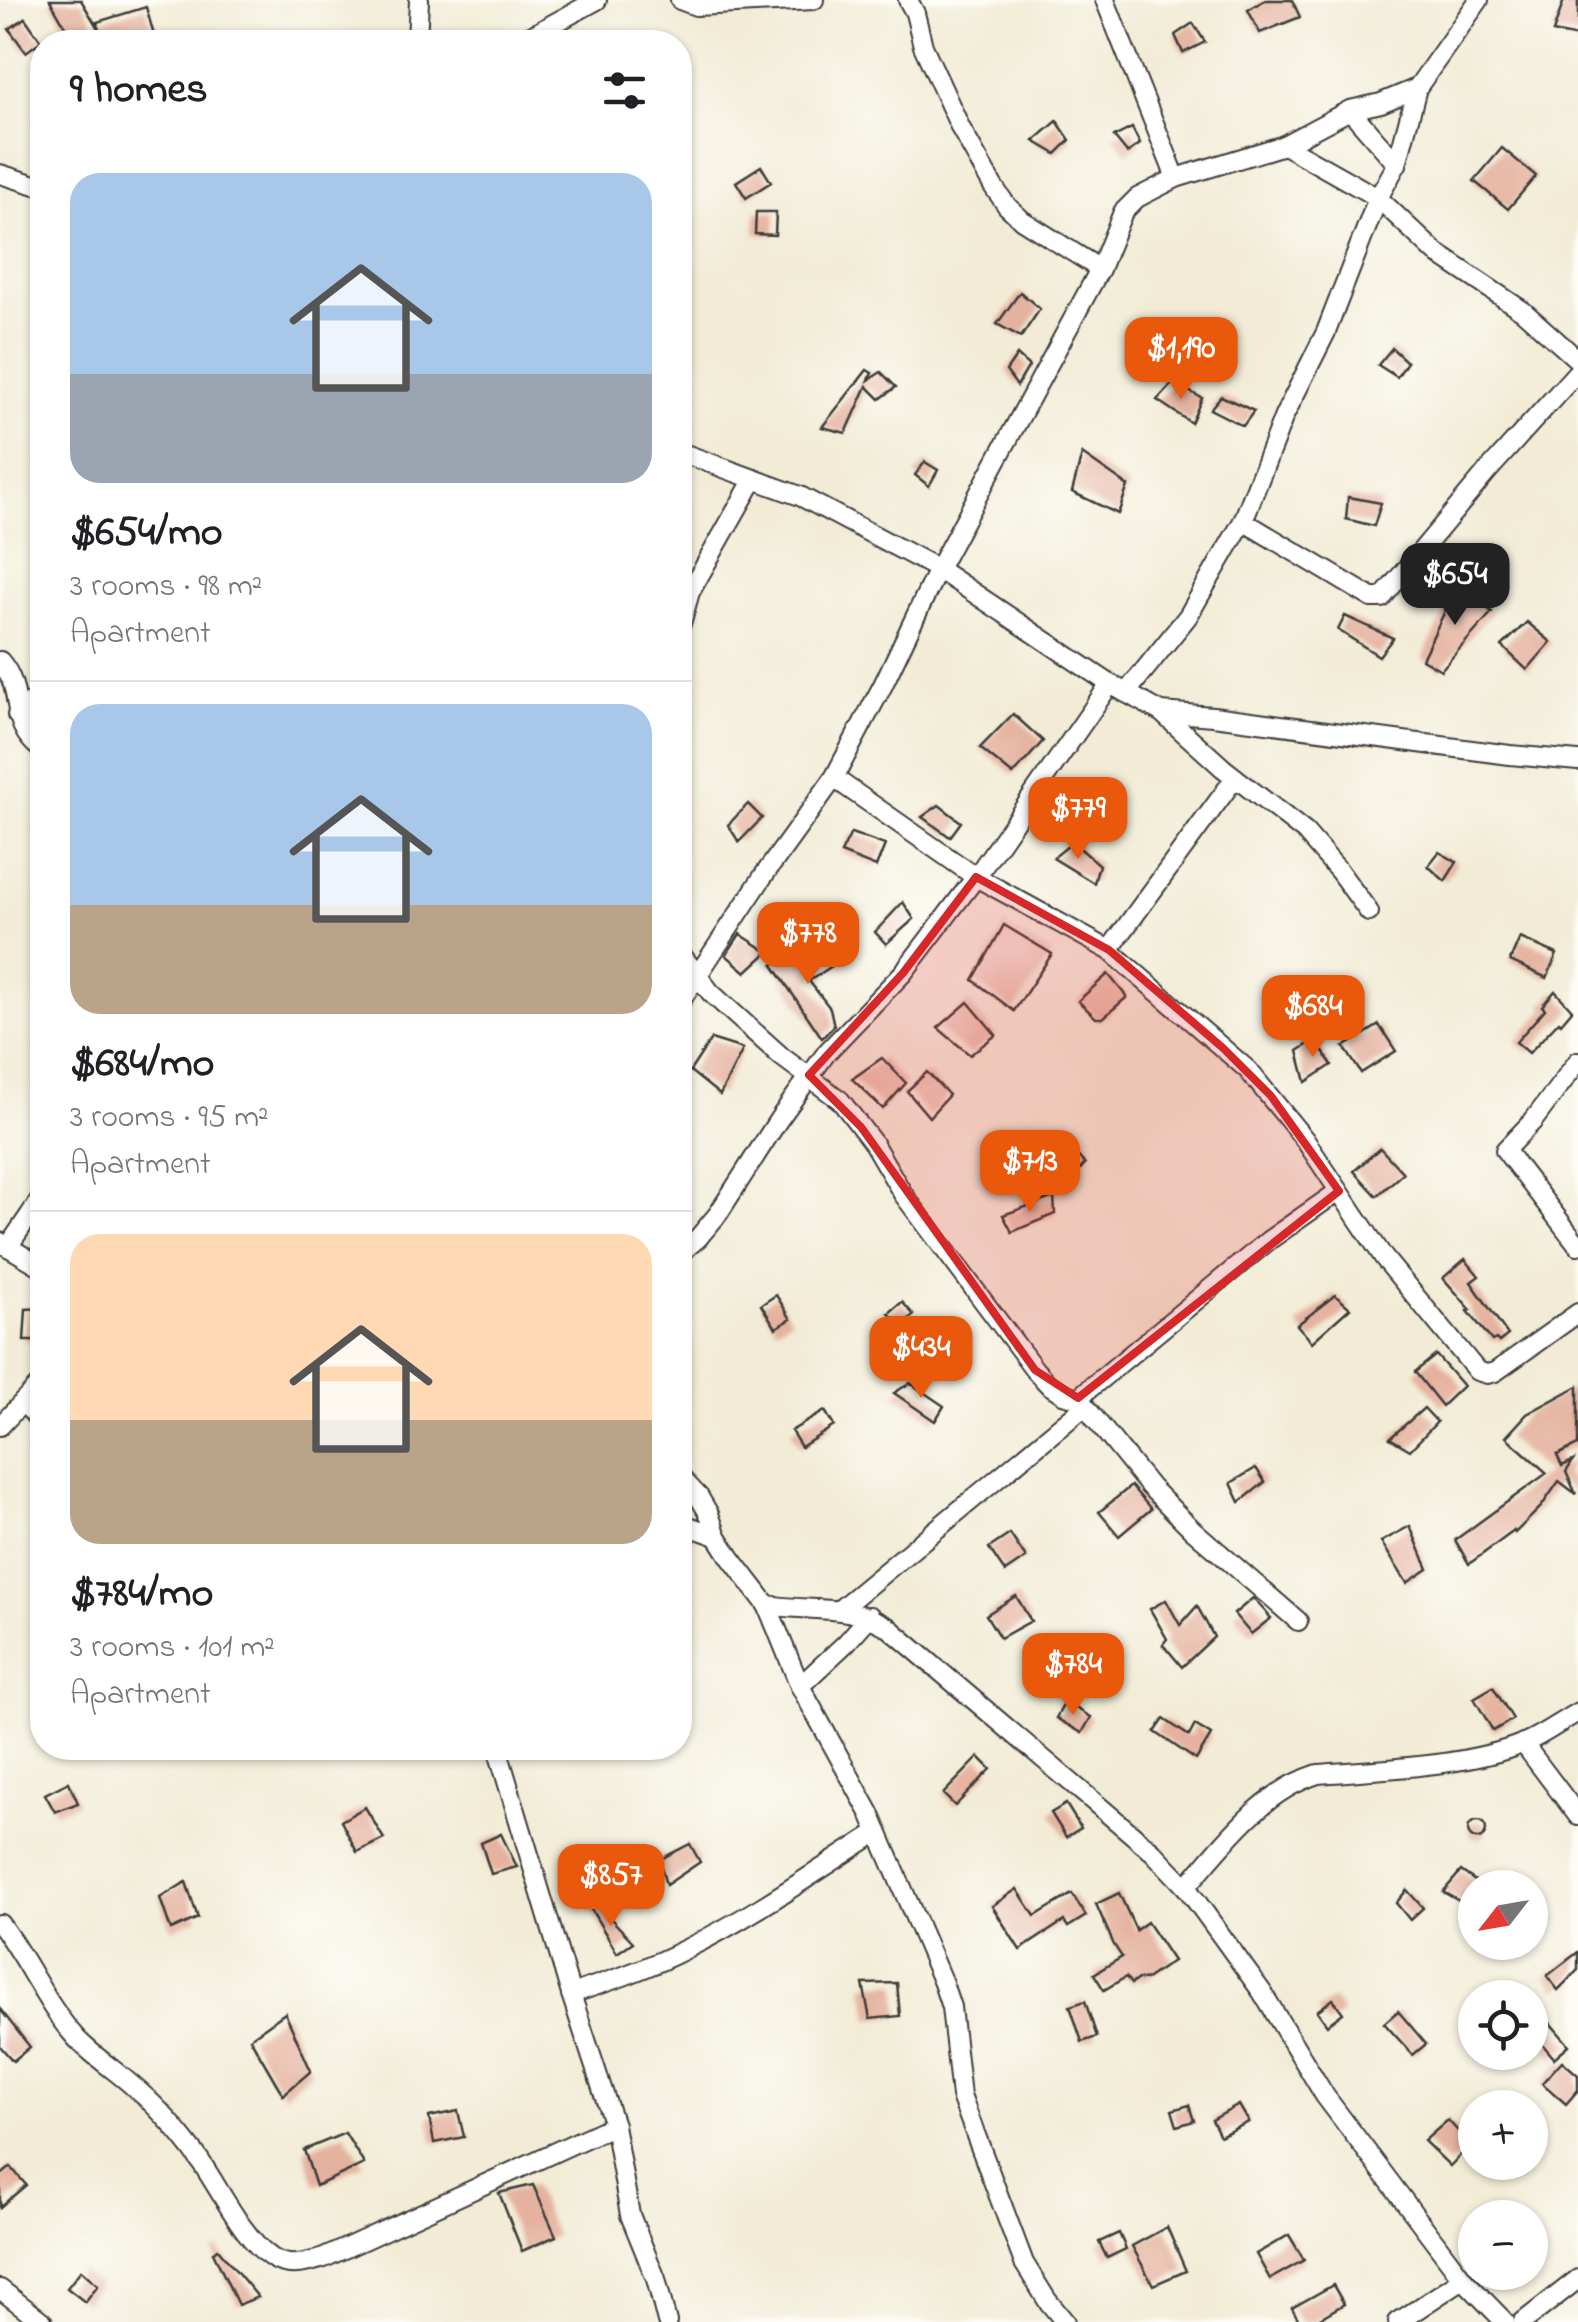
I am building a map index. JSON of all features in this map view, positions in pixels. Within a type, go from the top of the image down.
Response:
[{"type":"street","points":[[418,30],[419,0]]},
{"type":"street","points":[[542,30],[597,0]]},
{"type":"street","points":[[680,0],[696,6],[814,0]]},
{"type":"street","points":[[908,0],[916,13],[923,46],[961,130],[1007,206],[1022,220],[1100,268]]},
{"type":"street","points":[[1105,0],[1176,178]]},
{"type":"street","points":[[692,1243],[718,1214],[827,1052],[903,973],[1118,688],[1188,616],[1243,521],[1284,416],[1326,332],[1378,198],[1398,164],[1417,88],[1479,0]]},
{"type":"street","points":[[692,982],[834,778],[938,569],[1100,268],[1124,212],[1137,198],[1176,178],[1284,145],[1350,110],[1381,103],[1417,88]]},
{"type":"street","points":[[1350,110],[1398,164]]},
{"type":"street","points":[[1284,145],[1378,198],[1435,252],[1524,311],[1578,360]]},
{"type":"street","points":[[0,174],[30,183]]},
{"type":"street","points":[[1243,521],[1374,599],[1382,598],[1578,371]]},
{"type":"street","points":[[692,456],[800,496],[938,569],[1118,688],[1161,712],[1235,778],[1305,832],[1368,912]]},
{"type":"street","points":[[692,588],[754,479]]},
{"type":"street","points":[[0,661],[13,682],[17,715],[30,740]]},
{"type":"street","points":[[17,715],[30,704]]},
{"type":"street","points":[[1161,712],[1578,762]]},
{"type":"street","points":[[834,778],[976,876],[1109,950],[1248,1070],[1306,1140],[1384,1258],[1477,1371],[1495,1372],[1578,1313]]},
{"type":"street","points":[[1109,950],[1235,778]]},
{"type":"street","points":[[692,970],[782,1057],[840,1100],[903,1194],[1048,1384],[1082,1402],[1150,1487],[1192,1530],[1298,1621]]},
{"type":"street","points":[[1578,1061],[1534,1122],[1506,1150],[1578,1246]]},
{"type":"street","points":[[839,1610],[1270,1240],[1338,1190]]},
{"type":"street","points":[[30,1212],[4,1244],[30,1259]]},
{"type":"street","points":[[0,1426],[30,1395]]},
{"type":"street","points":[[23,1402],[30,1410]]},
{"type":"street","points":[[692,1489],[731,1558],[767,1605],[800,1686],[870,1813],[951,2007],[961,2096],[1010,2230],[1024,2263],[1065,2322]]},
{"type":"street","points":[[692,1527],[717,1536]]},
{"type":"street","points":[[767,1605],[839,1610],[870,1616],[888,1626],[1153,1852],[1186,1887],[1262,1992],[1325,2096],[1458,2271]]},
{"type":"street","points":[[800,1686],[870,1616]]},
{"type":"street","points":[[1186,1887],[1251,1814],[1300,1780],[1318,1774],[1473,1757],[1523,1743],[1578,1712]]},
{"type":"street","points":[[1523,1743],[1578,1816]]},
{"type":"street","points":[[501,1760],[614,2125],[630,2214],[668,2322]]},
{"type":"street","points":[[571,1994],[648,1968],[685,1950],[878,1832]]},
{"type":"street","points":[[0,1924],[79,2041],[167,2118],[194,2151],[240,2223],[280,2262],[301,2265],[324,2258],[614,2125]]},
{"type":"street","points":[[1523,2322],[1578,2279]]},
{"type":"street","points":[[1398,2322],[1458,2281]]},
{"type":"street","points":[[0,2288],[43,2322]]},
{"type":"street","points":[[1474,2290],[1505,2322]]},
{"type":"highlighted area","points":[[976,877],[1109,950],[1223,1048],[1271,1096],[1339,1191],[1078,1398],[1035,1370],[861,1127],[809,1075],[903,973]]},
{"type":"building","points":[[50,0],[81,0],[99,30],[67,30]]},
{"type":"building","points":[[1265,0],[1292,0],[1300,17],[1260,33],[1248,10]]},
{"type":"building","points":[[1564,0],[1578,0],[1578,37],[1553,32]]},
{"type":"building","points":[[146,7],[153,30],[99,30],[97,22]]},
{"type":"building","points":[[25,18],[33,30],[30,30],[30,49],[26,52],[9,29]]},
{"type":"building","points":[[1193,23],[1205,42],[1183,53],[1175,35]]},
{"type":"building","points":[[1057,121],[1070,140],[1056,154],[1034,141]]},
{"type":"building","points":[[1132,128],[1140,144],[1127,153],[1114,137]]},
{"type":"building","points":[[1502,148],[1536,176],[1508,209],[1474,181]]},
{"type":"building","points":[[761,166],[771,182],[746,198],[736,182]]},
{"type":"building","points":[[756,212],[776,212],[775,235],[755,234]]},
{"type":"building","points":[[1020,292],[1040,309],[1021,337],[997,324]]},
{"type":"building","points":[[1392,348],[1407,362],[1397,377],[1378,365]]},
{"type":"building","points":[[1017,355],[1029,366],[1017,386],[1006,371]]},
{"type":"building","points":[[867,370],[872,373],[869,380],[881,372],[896,387],[880,399],[867,386],[846,433],[822,427]]},
{"type":"building","points":[[1173,383],[1202,398],[1191,423],[1157,400]]},
{"type":"building","points":[[1221,396],[1254,411],[1243,426],[1210,409]]},
{"type":"building","points":[[1082,454],[1128,486],[1118,514],[1072,492]]},
{"type":"building","points":[[925,462],[938,470],[929,486],[915,475]]},
{"type":"building","points":[[1348,497],[1381,503],[1374,526],[1346,519]]},
{"type":"building","points":[[1433,559],[1448,565],[1429,591],[1415,578]]},
{"type":"building","points":[[1457,586],[1492,612],[1441,670],[1422,659]]},
{"type":"building","points":[[1345,616],[1393,638],[1379,656],[1338,630]]},
{"type":"building","points":[[1527,622],[1551,642],[1527,670],[1502,646]]},
{"type":"building","points":[[1013,714],[1043,741],[1013,775],[980,748]]},
{"type":"building","points":[[748,804],[762,818],[739,842],[728,825]]},
{"type":"building","points":[[939,805],[961,822],[950,837],[922,817]]},
{"type":"building","points":[[851,833],[885,845],[876,867],[841,853]]},
{"type":"building","points":[[1073,842],[1099,865],[1094,883],[1053,858]]},
{"type":"building","points":[[1439,852],[1457,862],[1445,881],[1428,866]]},
{"type":"building","points":[[903,902],[914,919],[886,944],[875,932]]},
{"type":"building","points":[[1004,925],[1052,954],[1014,1011],[973,980]]},
{"type":"building","points":[[740,934],[768,952],[746,972],[726,955]]},
{"type":"building","points":[[1520,938],[1557,954],[1547,978],[1510,961]]},
{"type":"building","points":[[819,948],[832,966],[809,981],[830,1008],[834,1026],[822,1038],[773,965],[785,952],[794,963]]},
{"type":"building","points":[[1108,974],[1127,997],[1103,1018],[1096,1018],[1078,1001]]},
{"type":"building","points":[[1555,991],[1572,1010],[1529,1053],[1516,1042]]},
{"type":"building","points":[[968,1002],[996,1035],[970,1055],[938,1028]]},
{"type":"building","points":[[1379,1025],[1396,1051],[1361,1073],[1344,1047]]},
{"type":"building","points":[[711,1039],[743,1049],[720,1095],[692,1073]]},
{"type":"building","points":[[1315,1040],[1332,1065],[1306,1082],[1298,1051]]},
{"type":"building","points":[[882,1058],[906,1083],[883,1109],[852,1079]]},
{"type":"building","points":[[927,1072],[949,1095],[929,1117],[907,1091]]},
{"type":"building","points":[[1057,1134],[1085,1164],[1072,1178],[1046,1153]]},
{"type":"building","points":[[1380,1148],[1403,1173],[1377,1196],[1354,1171]]},
{"type":"building","points":[[1054,1197],[1055,1214],[1012,1232],[1003,1215]]},
{"type":"building","points":[[1465,1259],[1479,1276],[1471,1282],[1508,1335],[1499,1342],[1492,1341],[1443,1278]]},
{"type":"building","points":[[776,1295],[791,1319],[776,1328],[761,1305]]},
{"type":"building","points":[[1335,1295],[1350,1308],[1312,1342],[1297,1325]]},
{"type":"building","points":[[902,1302],[914,1315],[900,1326],[889,1313]]},
{"type":"building","points":[[26,1309],[30,1309],[30,1341],[24,1341]]},
{"type":"building","points":[[1436,1355],[1463,1386],[1442,1406],[1415,1372]]},
{"type":"building","points":[[910,1383],[944,1406],[935,1421],[894,1393]]},
{"type":"building","points":[[1578,1386],[1578,1445],[1557,1455],[1562,1466],[1573,1461],[1566,1472],[1576,1494],[1559,1481],[1541,1507],[1515,1533],[1469,1564],[1455,1540],[1547,1473],[1506,1437],[1527,1414]]},
{"type":"building","points":[[1424,1408],[1437,1422],[1410,1450],[1390,1438]]},
{"type":"building","points":[[825,1411],[834,1426],[801,1447],[791,1431]]},
{"type":"building","points":[[1256,1468],[1265,1482],[1240,1502],[1231,1483]]},
{"type":"building","points":[[1131,1486],[1151,1509],[1119,1536],[1099,1512]]},
{"type":"building","points":[[1410,1526],[1428,1569],[1407,1583],[1381,1542]]},
{"type":"building","points":[[1010,1534],[1026,1558],[1005,1572],[989,1548]]},
{"type":"building","points":[[1016,1596],[1031,1621],[1000,1638],[986,1615]]},
{"type":"building","points":[[1253,1598],[1271,1618],[1251,1634],[1234,1614]]},
{"type":"building","points":[[1166,1600],[1180,1625],[1197,1606],[1214,1637],[1182,1667],[1163,1644],[1167,1639],[1150,1609]]},
{"type":"building","points":[[1493,1687],[1513,1719],[1493,1731],[1474,1698]]},
{"type":"building","points":[[1065,1702],[1091,1717],[1082,1733],[1056,1718]]},
{"type":"building","points":[[1164,1719],[1189,1736],[1195,1725],[1211,1735],[1196,1760],[1155,1732]]},
{"type":"building","points":[[979,1757],[991,1769],[955,1806],[943,1794]]},
{"type":"building","points":[[69,1782],[78,1803],[55,1812],[45,1794]]},
{"type":"building","points":[[1066,1804],[1081,1828],[1066,1837],[1051,1813]]},
{"type":"building","points":[[365,1807],[384,1839],[357,1852],[341,1821]]},
{"type":"building","points":[[1477,1821],[1484,1823],[1484,1837],[1477,1839],[1470,1837],[1468,1830],[1470,1823]]},
{"type":"building","points":[[501,1834],[517,1867],[491,1874],[481,1843]]},
{"type":"building","points":[[690,1844],[700,1862],[666,1885],[659,1860]]},
{"type":"building","points":[[1458,1874],[1458,1900],[1443,1892]]},
{"type":"building","points":[[186,1882],[198,1918],[171,1930],[160,1898]]},
{"type":"building","points":[[1017,1889],[1035,1916],[1072,1894],[1086,1916],[1068,1927],[1064,1921],[1020,1950],[992,1906]]},
{"type":"building","points":[[1407,1890],[1423,1908],[1410,1920],[1396,1903]]},
{"type":"building","points":[[1119,1893],[1136,1930],[1147,1922],[1173,1961],[1145,1980],[1131,1984],[1126,1977],[1104,1990],[1094,1974],[1122,1957],[1096,1904]]},
{"type":"building","points":[[594,1901],[633,1942],[617,1953],[589,1906]]},
{"type":"building","points":[[1578,1952],[1578,1970],[1558,1990],[1547,1976]]},
{"type":"building","points":[[897,1983],[900,2016],[870,2019],[863,1984]]},
{"type":"building","points":[[1333,1999],[1343,2013],[1327,2025],[1317,2011]]},
{"type":"building","points":[[1085,2001],[1097,2037],[1082,2042],[1070,2006]]},
{"type":"building","points":[[0,2009],[30,2047],[13,2061],[0,2046]]},
{"type":"building","points":[[1398,2011],[1426,2044],[1413,2055],[1384,2023]]},
{"type":"building","points":[[285,2013],[311,2071],[283,2095],[250,2038]]},
{"type":"building","points":[[1548,2024],[1569,2045],[1554,2058],[1548,2051]]},
{"type":"building","points":[[1562,2061],[1578,2075],[1578,2090],[1566,2104],[1542,2083]]},
{"type":"building","points":[[1189,2105],[1194,2121],[1177,2126],[1172,2110]]},
{"type":"building","points":[[1239,2105],[1249,2122],[1220,2136],[1212,2120]]},
{"type":"building","points":[[458,2111],[464,2137],[434,2143],[429,2117]]},
{"type":"building","points":[[1448,2120],[1458,2131],[1458,2158],[1450,2166],[1424,2141]]},
{"type":"building","points":[[345,2133],[364,2164],[316,2186],[304,2150]]},
{"type":"building","points":[[11,2167],[26,2185],[0,2207],[0,2176]]},
{"type":"building","points":[[533,2185],[556,2236],[522,2251],[499,2193]]},
{"type":"building","points":[[1167,2227],[1186,2271],[1153,2285],[1132,2246]]},
{"type":"building","points":[[1119,2233],[1126,2249],[1107,2258],[1099,2242]]},
{"type":"building","points":[[1289,2235],[1304,2260],[1270,2279],[1256,2254]]},
{"type":"building","points":[[218,2249],[258,2297],[238,2305],[213,2252]]},
{"type":"building","points":[[81,2270],[98,2285],[85,2302],[67,2288]]},
{"type":"building","points":[[1333,2285],[1344,2304],[1313,2322],[1300,2322],[1292,2308]]}]
